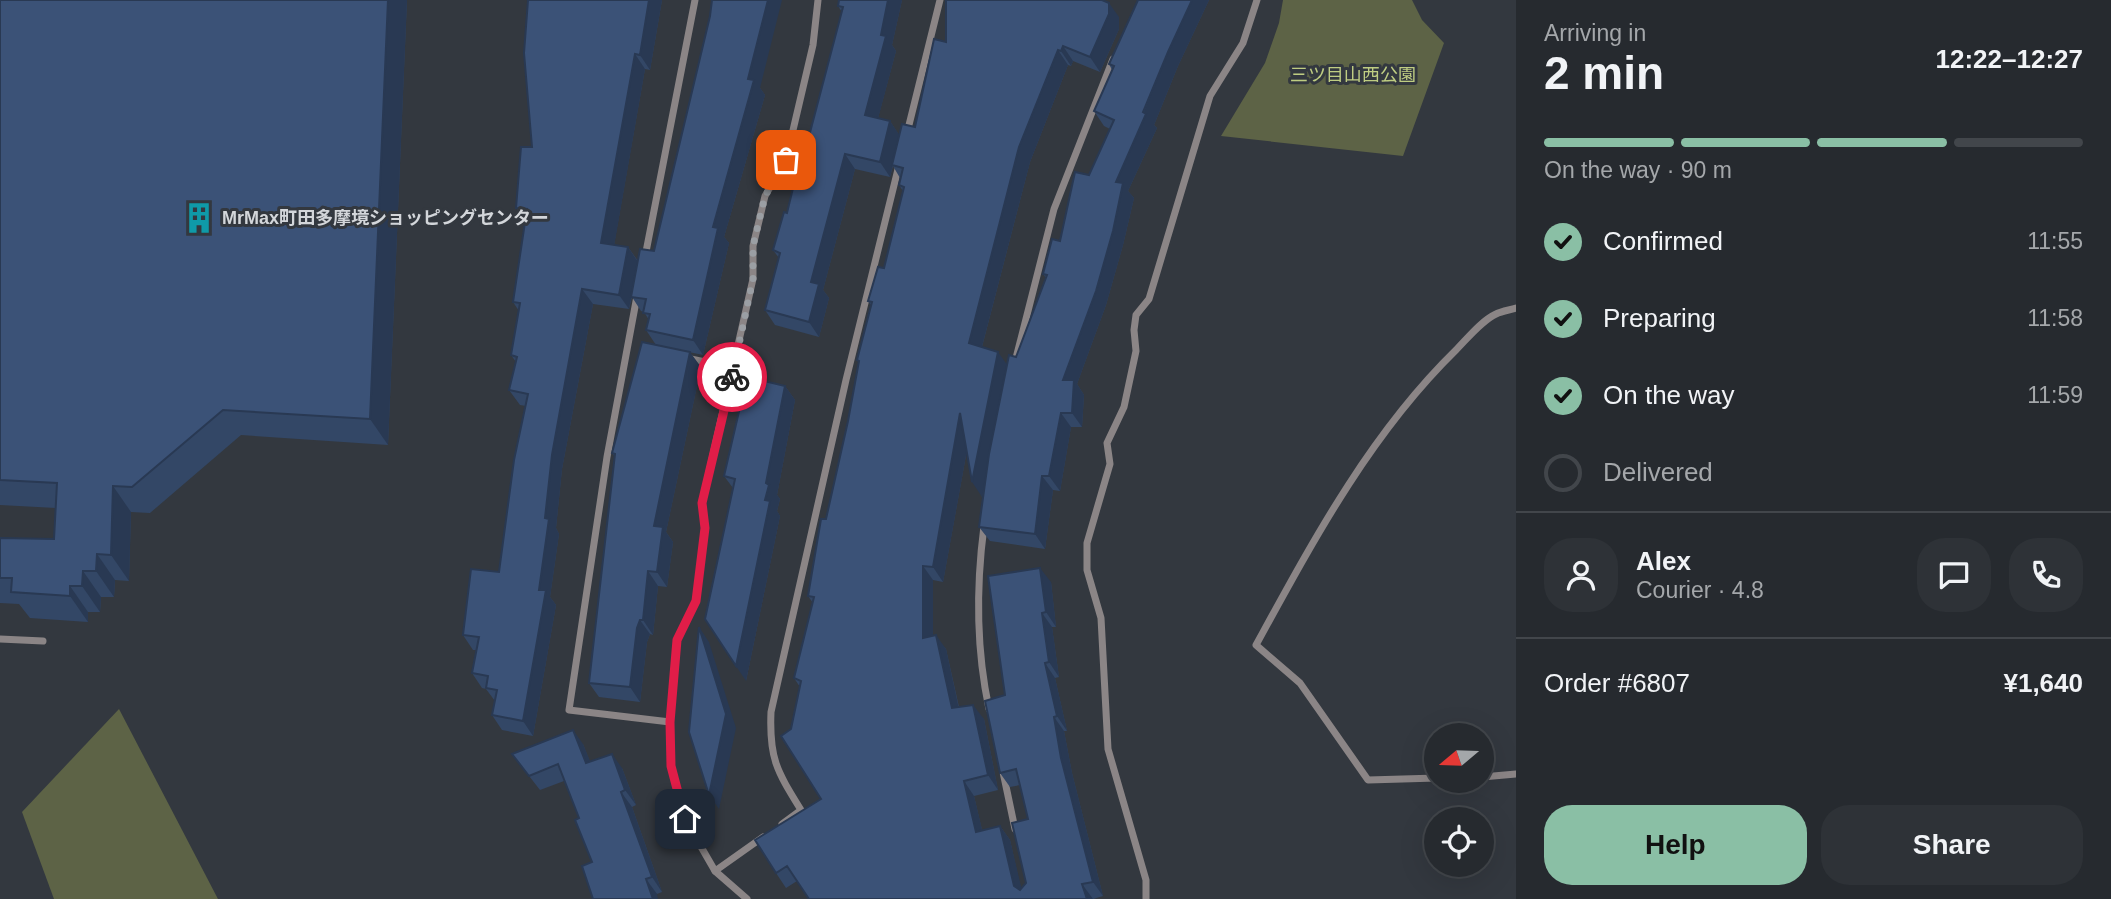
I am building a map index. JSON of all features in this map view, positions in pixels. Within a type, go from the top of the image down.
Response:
[{"type":"street","points":[[643,266],[695,0]]},
{"type":"street","points":[[747,899],[715,871],[685,819],[671,766],[670,722],[677,640],[696,601],[705,528],[702,503],[753,279],[753,246],[765,196],[786,160],[813,46],[818,0]]},
{"type":"street","points":[[904,145],[940,0]]},
{"type":"street","points":[[1146,899],[1146,880],[1108,749],[1101,618],[1087,570],[1087,543],[1110,464],[1107,443],[1124,407],[1136,351],[1136,315],[1149,299],[1210,96],[1243,43],[1257,0]]},
{"type":"street","points":[[1013,372],[1054,209],[1117,51]]},
{"type":"street","points":[[715,871],[801,810],[778,773],[769,746],[771,712],[846,380],[901,158]]},
{"type":"street","points":[[638,292],[607,457],[569,710],[670,722]]},
{"type":"street","points":[[1424,778],[1368,780],[1300,683],[1256,645],[1324,522],[1396,417],[1432,374],[1470,336],[1494,315],[1516,308]]},
{"type":"street","points":[[627,345],[641,348]]},
{"type":"street","points":[[681,357],[734,368]]},
{"type":"street","points":[[985,517],[978,572],[979,635],[991,716]]},
{"type":"street","points":[[0,639],[43,641]]},
{"type":"street","points":[[1002,768],[1016,834]]},
{"type":"street","points":[[1494,776],[1516,775]]},
{"type":"green space","name":"三ツ目山西公園","points":[[1283,0],[1412,0],[1422,20],[1444,43],[1403,156],[1221,136],[1265,63],[1279,23]]},
{"type":"green space","points":[[119,709],[218,899],[54,899],[22,812]]},
{"type":"building","name":"MrMax町田多摩境ショッピングセンター","points":[[0,0],[388,0],[370,419],[223,410],[132,487],[113,486],[111,555],[97,554],[96,571],[83,571],[82,586],[70,586],[70,596],[11,592],[12,578],[0,578],[0,538],[54,539],[57,483],[0,480]]},
{"type":"building","points":[[528,0],[649,0],[640,55],[635,54],[601,243],[628,247],[619,295],[582,289],[552,455],[545,518],[549,519],[539,590],[546,590],[523,721],[492,715],[497,690],[486,688],[488,676],[472,673],[479,637],[463,635],[471,569],[499,572],[514,460],[528,394],[509,390],[517,357],[511,355],[520,303],[513,302],[527,209],[516,208],[521,147],[532,147],[524,53]]},
{"type":"building","points":[[712,0],[768,0],[748,79],[754,80],[713,227],[718,228],[693,340],[646,330],[650,314],[643,313],[646,299],[631,297],[640,249],[654,251]]},
{"type":"building","points":[[839,0],[888,0],[881,35],[886,36],[865,115],[890,121],[880,162],[845,154],[811,282],[819,284],[809,322],[765,310],[780,253],[773,250],[784,212],[787,213],[800,159],[803,159],[843,7],[838,6]]},
{"type":"building","points":[[946,0],[1102,0],[1109,3],[1109,14],[1090,57],[1063,46],[1061,51],[1058,50],[1019,147],[969,343],[998,352],[972,482],[960,413],[933,567],[923,566],[923,638],[936,635],[952,708],[973,705],[988,775],[964,781],[976,832],[1000,826],[1014,886],[1020,890],[1026,883],[1012,823],[1028,819],[1016,769],[1000,773],[985,701],[1005,695],[988,576],[1040,568],[1046,612],[1042,613],[1049,662],[1045,663],[1057,716],[1054,717],[1061,758],[1093,882],[1082,884],[1087,899],[809,899],[787,866],[776,873],[755,840],[821,799],[781,736],[791,729],[801,681],[794,678],[814,597],[808,596],[821,519],[826,519],[848,421],[859,361],[857,360],[872,302],[868,301],[878,267],[884,268],[904,187],[899,185],[903,168],[892,165],[902,124],[915,127],[934,39],[946,42]]},
{"type":"building","points":[[1138,0],[1192,0],[1168,52],[1143,112],[1146,114],[1116,182],[1123,183],[1113,231],[1096,291],[1063,380],[1074,380],[1072,413],[1061,413],[1049,476],[1042,476],[1035,534],[979,527],[989,454],[1009,355],[1016,357],[1047,275],[1043,274],[1052,239],[1060,241],[1075,172],[1089,175],[1114,120],[1094,111],[1114,66],[1109,64]]},
{"type":"building","points":[[642,342],[690,352],[654,526],[663,527],[657,572],[648,571],[643,620],[640,620],[637,628],[630,687],[589,683],[615,454],[612,453]]},
{"type":"building","points":[[747,377],[785,386],[766,483],[769,485],[765,500],[770,501],[736,666],[705,619],[735,479],[724,476]]},
{"type":"building","points":[[699,627],[726,714],[709,795],[689,732]]},
{"type":"building","points":[[573,730],[586,763],[612,754],[625,790],[621,792],[652,877],[646,879],[653,899],[593,899],[582,866],[592,862],[575,820],[579,818],[558,764],[529,776],[512,754]]},
{"type":"way so far","points":[[732,377],[753,279],[753,246],[765,196],[786,160]]},
{"type":"place","name":"MrMax町田多摩境ショッピングセンター","points":[[199,218]]},
{"type":"route","points":[[685,819],[671,766],[670,722],[677,640],[696,601],[705,528],[702,503],[732,377]]}]
